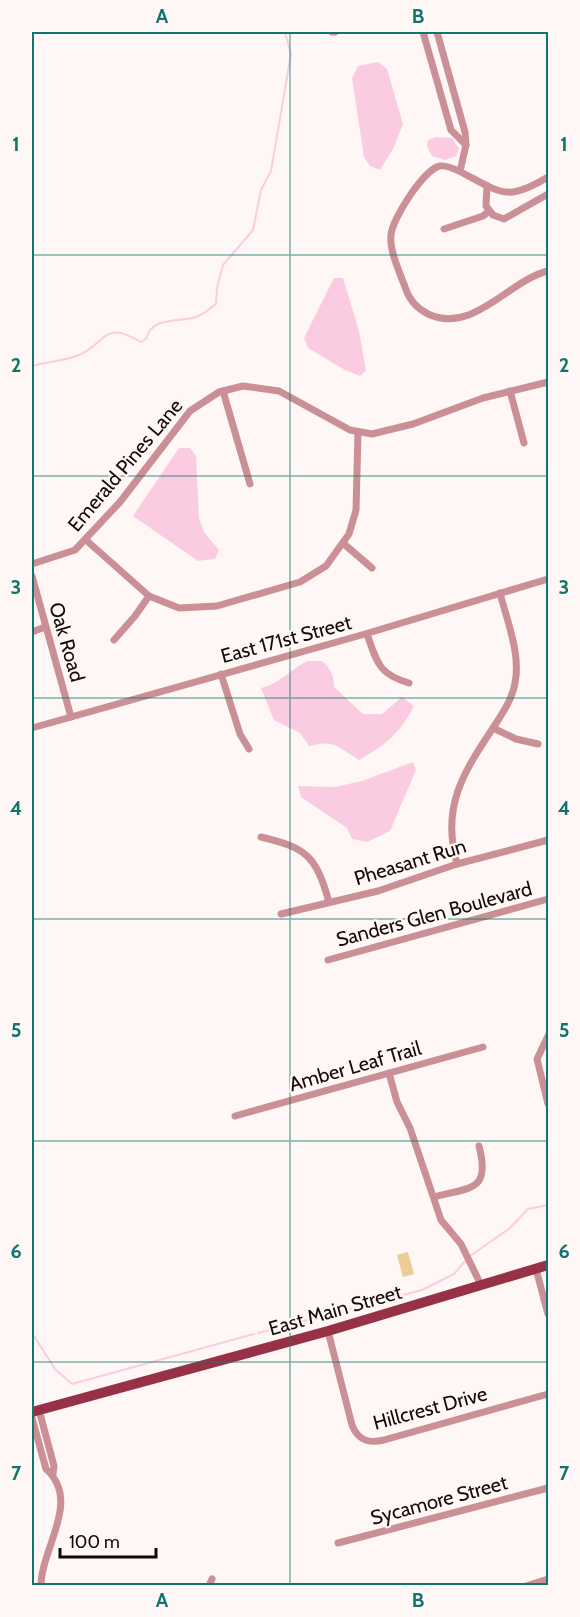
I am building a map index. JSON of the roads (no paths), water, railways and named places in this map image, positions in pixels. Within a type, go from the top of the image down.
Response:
[{"type":"main road","name":"East Main Street","points":[[34,1413],[328,1331],[549,1265]]},
{"type":"street","points":[[423,32],[451,130],[466,145]]},
{"type":"street","points":[[437,32],[465,132],[466,145],[460,171]]},
{"type":"street","points":[[549,177],[514,194],[487,186],[460,171],[440,166],[431,169],[422,178],[391,233],[392,247],[409,296],[417,307],[435,317],[457,317],[478,311],[534,276],[549,271]]},
{"type":"street","points":[[487,186],[485,201],[489,211],[497,218],[504,219],[549,194]]},
{"type":"street","points":[[444,229],[483,216],[489,211]]},
{"type":"street","name":"Emerald Pines Lane","points":[[32,564],[68,554],[86,540],[120,502],[190,411],[207,398],[223,391],[256,386],[279,391],[358,432],[372,434],[393,430],[510,391],[549,382]]},
{"type":"street","points":[[223,391],[250,484]]},
{"type":"street","points":[[510,391],[524,443]]},
{"type":"street","points":[[86,540],[149,596],[180,608],[218,606],[307,579],[326,566],[344,544],[356,510],[358,432]]},
{"type":"street","points":[[344,544],[372,568]]},
{"type":"street","name":"Oak Road","points":[[32,576],[71,717]]},
{"type":"street","name":"East 171st Street","points":[[32,728],[367,634],[549,579]]},
{"type":"street","points":[[457,864],[452,829],[455,798],[466,769],[509,702],[516,673],[514,650],[500,593]]},
{"type":"street","points":[[114,640],[149,596]]},
{"type":"street","points":[[32,632],[45,627]]},
{"type":"street","points":[[367,634],[380,667],[392,678],[409,683]]},
{"type":"street","points":[[221,674],[240,734],[249,749]]},
{"type":"street","points":[[493,728],[516,739],[538,744]]},
{"type":"street","points":[[261,837],[291,844],[307,854],[319,869],[329,902]]},
{"type":"street","name":"Pheasant Run","points":[[281,914],[378,891],[457,864],[549,840]]},
{"type":"street","name":"Sanders Glen Boulevard","points":[[328,960],[549,899]]},
{"type":"street","points":[[549,1036],[537,1059],[549,1104]]},
{"type":"street","name":"Amber Leaf Trail","points":[[236,1116],[483,1047]]},
{"type":"street","points":[[389,1073],[397,1102],[410,1128],[441,1220],[468,1257],[481,1285]]},
{"type":"street","points":[[434,1197],[470,1187],[480,1180],[484,1170],[479,1146]]},
{"type":"street","points":[[536,1269],[549,1314]]},
{"type":"street","name":"Hillcrest Drive","points":[[328,1331],[352,1425],[359,1437],[366,1442],[384,1440],[549,1394]]},
{"type":"street","points":[[34,1413],[46,1469],[52,1474]]},
{"type":"street","points":[[34,1413],[54,1466],[52,1474],[61,1510],[42,1568],[41,1586]]},
{"type":"street","name":"Sycamore Street","points":[[338,1544],[549,1488]]},
{"type":"street","points":[[526,1586],[549,1579]]},
{"type":"waterway","points":[[32,366],[79,355],[112,333],[129,335],[141,342],[159,324],[196,317],[216,304],[217,288],[223,265],[253,230],[261,190],[271,171],[291,54],[285,32]]},
{"type":"waterway","points":[[470,1256],[510,1228],[528,1209],[548,1205]]},
{"type":"waterway","points":[[258,1333],[422,1290],[454,1274],[466,1260]]},
{"type":"waterway","points":[[32,1333],[55,1369],[72,1384],[254,1334]]}]
